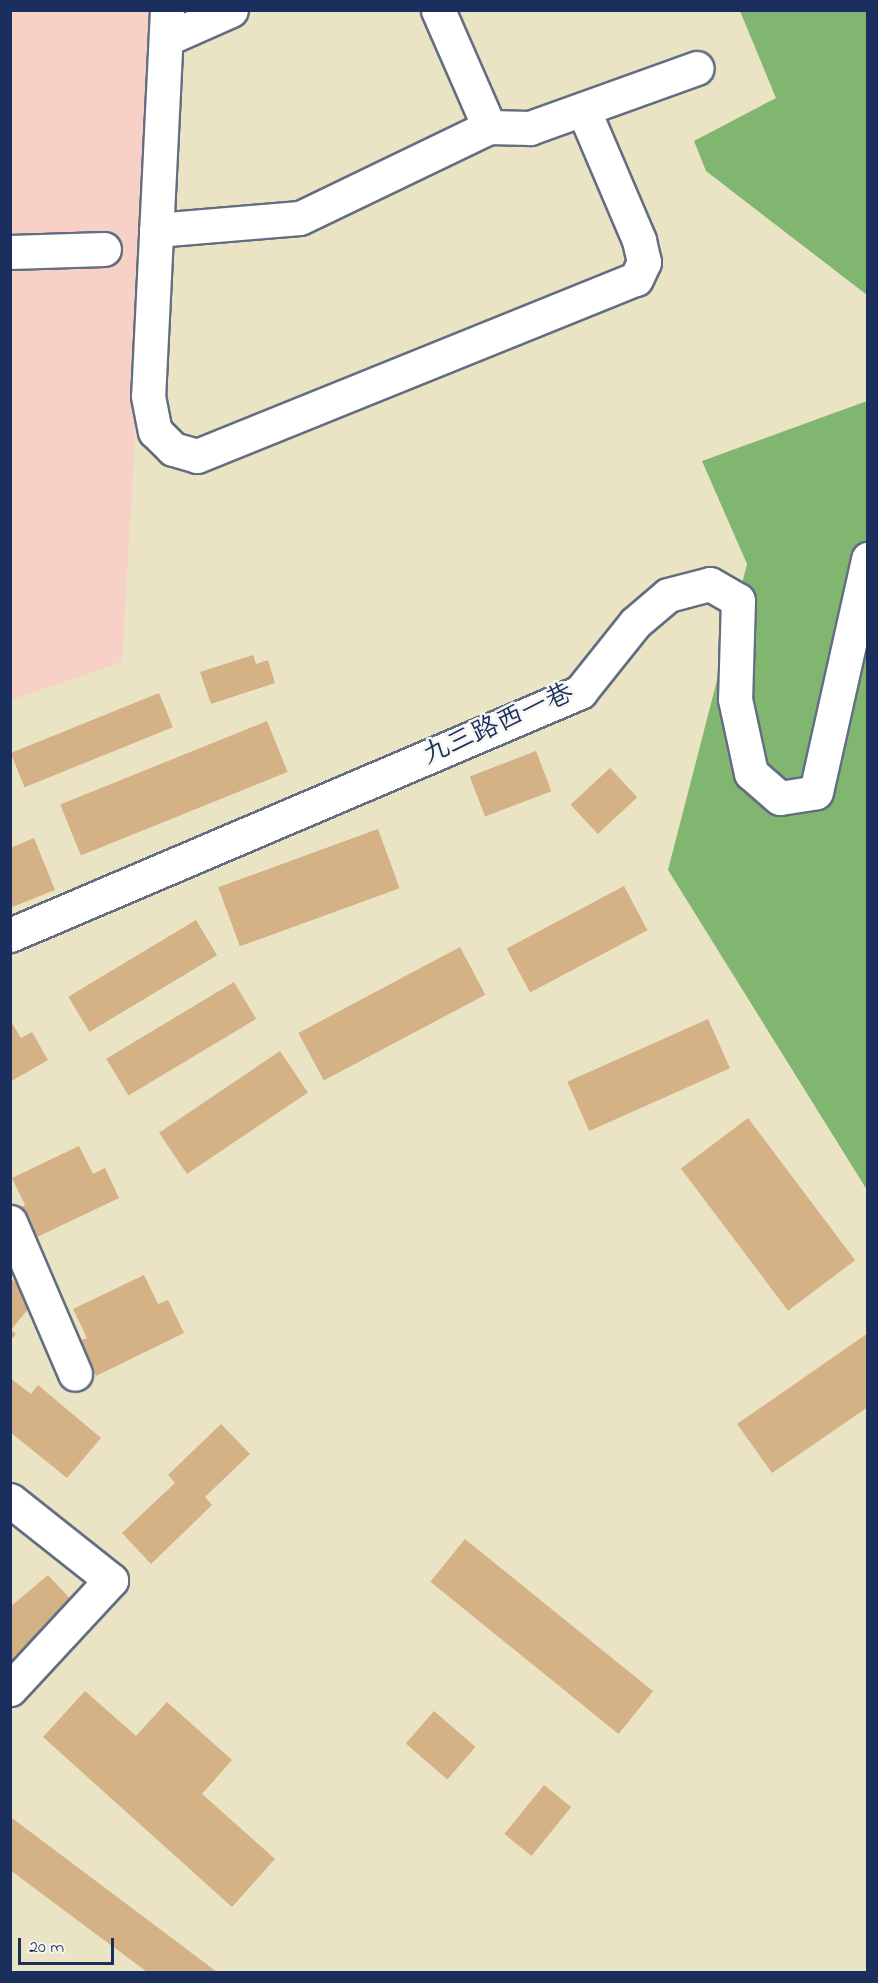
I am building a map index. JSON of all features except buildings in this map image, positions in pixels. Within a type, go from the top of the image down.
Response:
[{"type":"street","points":[[231,10],[166,25],[148,396],[155,431],[173,449],[197,456],[636,279],[644,262],[639,240],[583,109]]},
{"type":"street","points":[[438,10],[489,127]]},
{"type":"street","points":[[156,230],[300,218],[489,127],[530,128],[697,68]]},
{"type":"street","points":[[10,252],[104,249]]},
{"type":"street","name":"九三路西一巷","points":[[10,935],[580,692],[635,622],[668,595],[710,584],[738,600],[735,699],[751,773],[780,798],[816,792],[867,559]]},
{"type":"street","points":[[10,1222],[75,1374]]},
{"type":"street","points":[[10,1500],[111,1580],[10,1689]]},
{"type":"shaded area","points":[[10,11],[160,11],[122,662],[11,700]]},
{"type":"green space","points":[[740,11],[867,11],[867,295],[706,171],[694,141],[776,98]]},
{"type":"green space","points":[[867,401],[867,1190],[668,870],[747,564],[702,461]]}]
